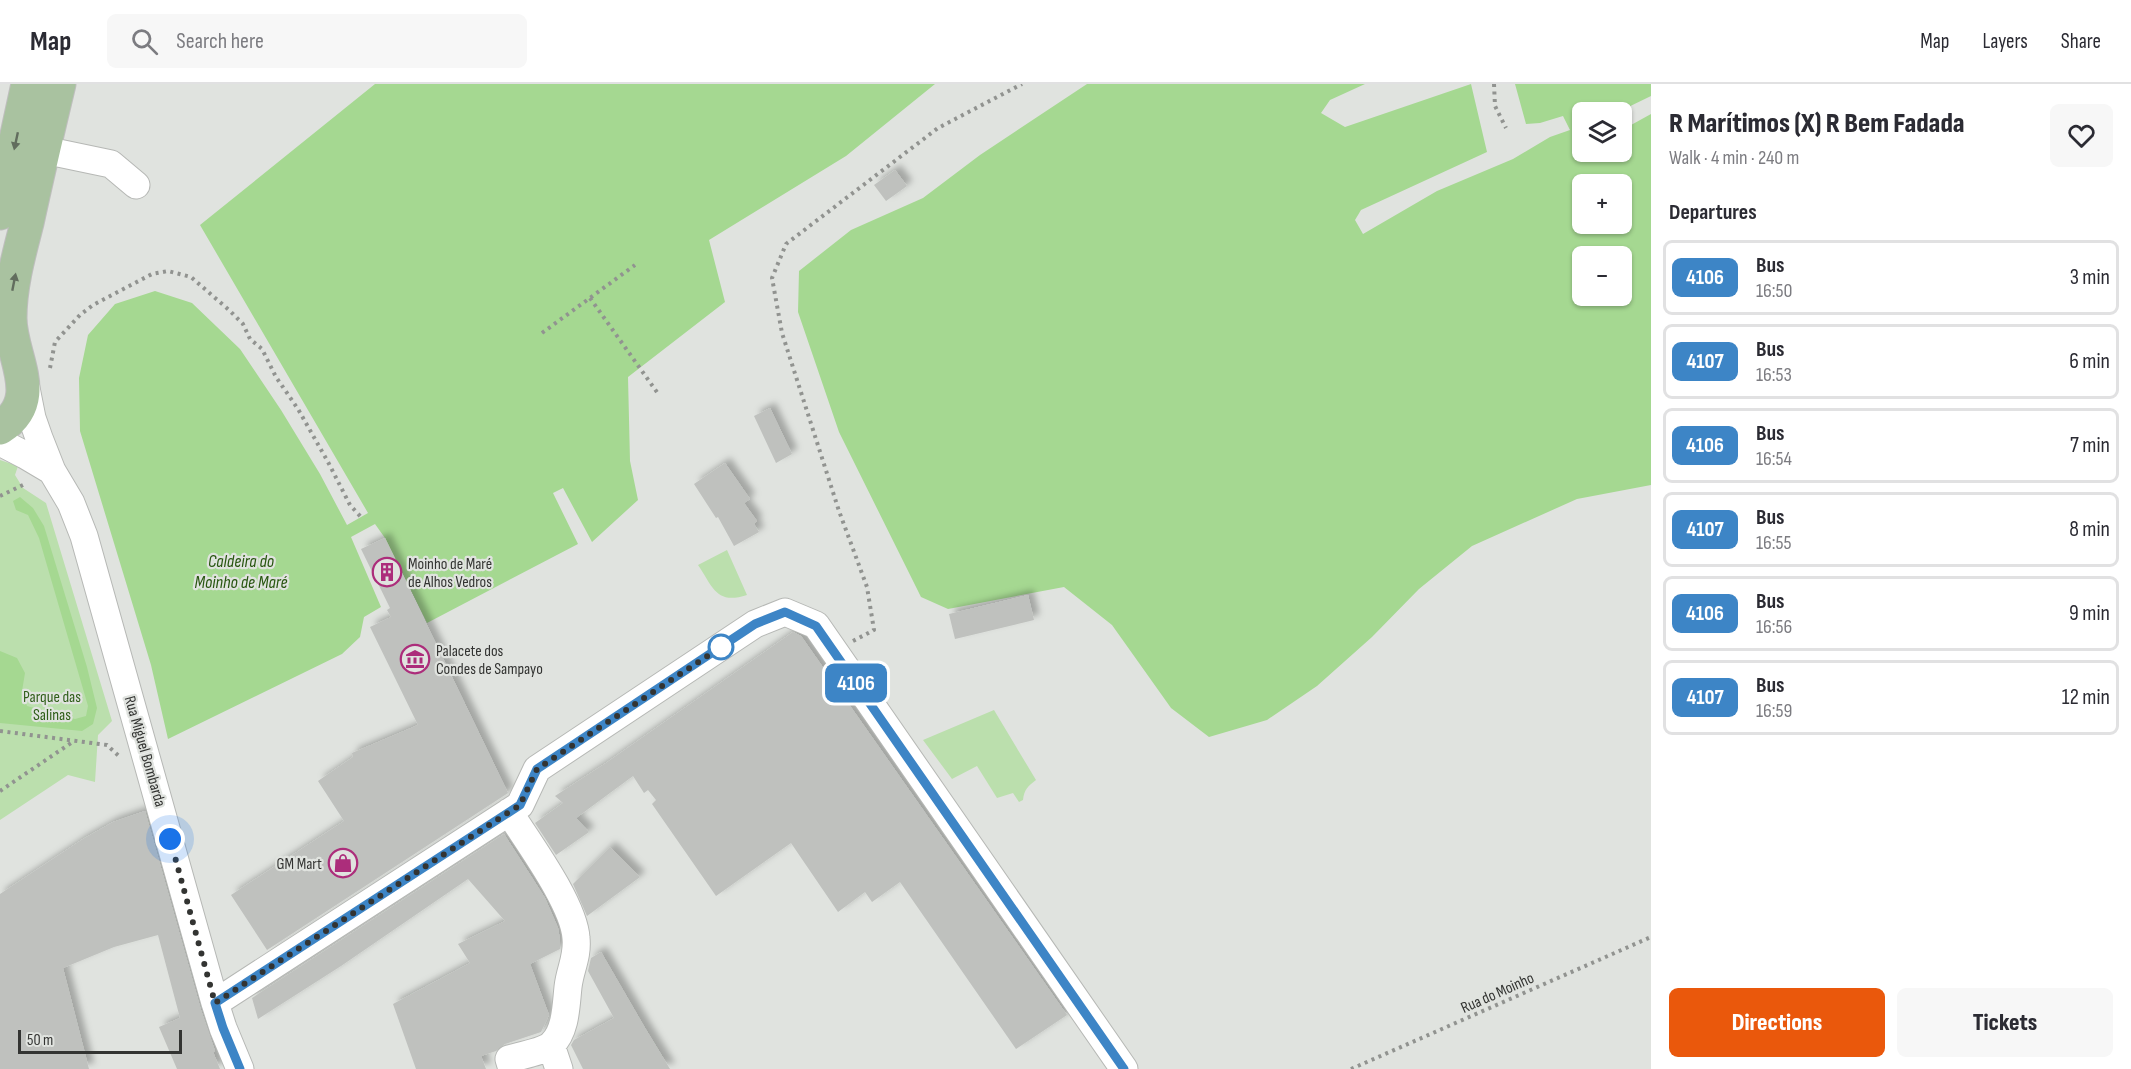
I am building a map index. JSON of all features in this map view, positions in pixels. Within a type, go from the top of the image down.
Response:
[{"type":"main road","points":[[0,428],[16,413],[22,398],[23,361],[10,321],[12,286],[59,84]]},
{"type":"main road","points":[[0,213],[28,86]]},
{"type":"street","points":[[44,150],[111,164],[136,185]]},
{"type":"street","name":"Rua Miguel Bombarda","points":[[23,361],[32,418],[52,471],[71,503],[84,536],[215,1003],[240,1069]]},
{"type":"street","name":"Rua Miguel Bombarda","points":[[0,442],[52,471]]},
{"type":"street","points":[[215,1003],[520,805],[537,769],[755,624],[785,612],[816,626],[1124,1069]]},
{"type":"street","points":[[509,812],[572,917],[576,936],[576,961],[569,984],[567,1008],[558,1035],[555,1057],[509,1059],[512,1069]]},
{"type":"path","points":[[834,651],[874,630],[867,587],[839,511],[782,333],[772,278],[786,243],[938,128],[1022,84]]},
{"type":"path","points":[[1494,84],[1495,106],[1506,128]]},
{"type":"path","points":[[542,333],[635,266]]},
{"type":"path","points":[[23,361],[55,342],[80,315],[93,305],[152,274],[168,271],[191,277],[206,288],[243,324],[250,339],[262,349],[276,377],[298,409],[328,462],[350,505],[362,517]]},
{"type":"path","points":[[590,298],[659,395]]},
{"type":"path","points":[[0,731],[107,745],[128,764]]},
{"type":"path","points":[[0,791],[75,741]]},
{"type":"path","name":"Rua do Moinho","points":[[1352,1069],[1651,937]]},
{"type":"green space","name":"Parque das Salinas","points":[[0,460],[18,466],[15,475],[23,488],[46,503],[112,721],[98,735],[95,782],[68,775],[0,820]]},
{"type":"green space","points":[[727,550],[747,595],[728,598],[722,596],[712,587],[698,565]]},
{"type":"green space","points":[[994,710],[1036,780],[1027,788],[1023,800],[1019,802],[1013,793],[997,798],[977,766],[952,779],[923,740]]},
{"type":"water","name":"Caldeira do Moinho de Maré","points":[[375,84],[935,84],[846,156],[709,240],[725,302],[628,377],[630,461],[638,500],[592,542],[563,488],[553,493],[578,544],[427,623],[385,538],[375,524],[351,537],[381,607],[364,617],[360,637],[342,654],[168,739],[151,665],[80,431],[79,378],[88,335],[115,304],[155,291],[192,303],[240,349],[320,474],[347,525],[368,513],[200,225]]},
{"type":"water","points":[[1087,84],[1365,84],[1330,100],[1321,113],[1345,127],[1471,84],[1487,152],[1361,210],[1355,220],[1363,234],[1437,191],[1513,159],[1550,137],[1570,130],[1563,116],[1540,123],[1526,124],[1515,84],[1651,84],[1651,96],[1632,105],[1632,102],[1572,102],[1572,162],[1632,162],[1632,124],[1651,114],[1651,485],[1577,499],[1472,546],[1419,589],[1372,637],[1317,686],[1267,720],[1209,737],[1171,708],[1112,625],[1064,587],[948,609],[921,597],[839,432],[798,312],[799,271],[851,230],[923,198],[980,155]]},
{"type":"water","points":[[20,497],[33,508],[44,526],[87,667],[97,708],[93,724],[82,731],[0,723],[0,651],[17,658],[25,673],[22,691],[27,706],[75,719],[86,716],[88,706],[39,538],[28,515],[16,510],[13,501]]},
{"type":"building","points":[[895,170],[907,186],[886,201],[874,185]]},
{"type":"building","points":[[770,408],[792,454],[776,463],[754,416]]},
{"type":"building","points":[[725,463],[750,499],[744,503],[757,521],[754,524],[759,532],[734,546],[718,517],[716,518],[694,484]]},
{"type":"building","points":[[385,538],[508,793],[267,950],[231,895],[344,821],[318,781],[353,757],[352,753],[418,725],[370,627],[391,617],[387,610],[390,608],[361,549]]},
{"type":"building","points":[[1028,595],[1034,620],[955,639],[949,614]]},
{"type":"building","points":[[793,632],[801,636],[1067,1015],[1016,1049],[900,882],[872,902],[865,892],[838,912],[791,843],[716,896],[652,804],[656,800],[648,790],[644,793],[633,776],[576,818],[589,832],[556,855],[535,823],[563,803],[555,796]]},
{"type":"building","points":[[145,811],[201,1010],[215,1051],[213,1052],[220,1069],[177,1069],[159,1027],[180,1018],[158,935],[114,947],[63,968],[89,1069],[0,1069],[0,894],[83,839],[113,822]]},
{"type":"building","points":[[504,834],[545,898],[558,928],[560,949],[530,964],[549,1015],[541,1032],[505,1044],[496,1051],[481,1056],[486,1069],[416,1069],[393,1004],[470,963],[458,944],[505,921],[468,879],[341,966],[258,1019],[252,998]]},
{"type":"building","points":[[610,847],[640,877],[587,916],[573,884]]},
{"type":"building","points":[[601,952],[670,1069],[583,1069],[571,1045],[574,1040],[614,1018],[588,971],[591,958]]},
{"type":"bus line","name":"4106","points":[[240,1069],[215,1003],[520,805],[537,769],[755,624],[785,612],[816,626],[1124,1069]]},
{"type":"place","name":"Moinho de Maré de Alhos Vedros","points":[[387,572]]},
{"type":"place","name":"Palacete dos Condes de Sampayo","points":[[415,659]]},
{"type":"place","name":"GM Mart","points":[[343,863]]},
{"type":"route","points":[[170,839],[215,1003],[520,805],[537,769],[721,647]]}]
